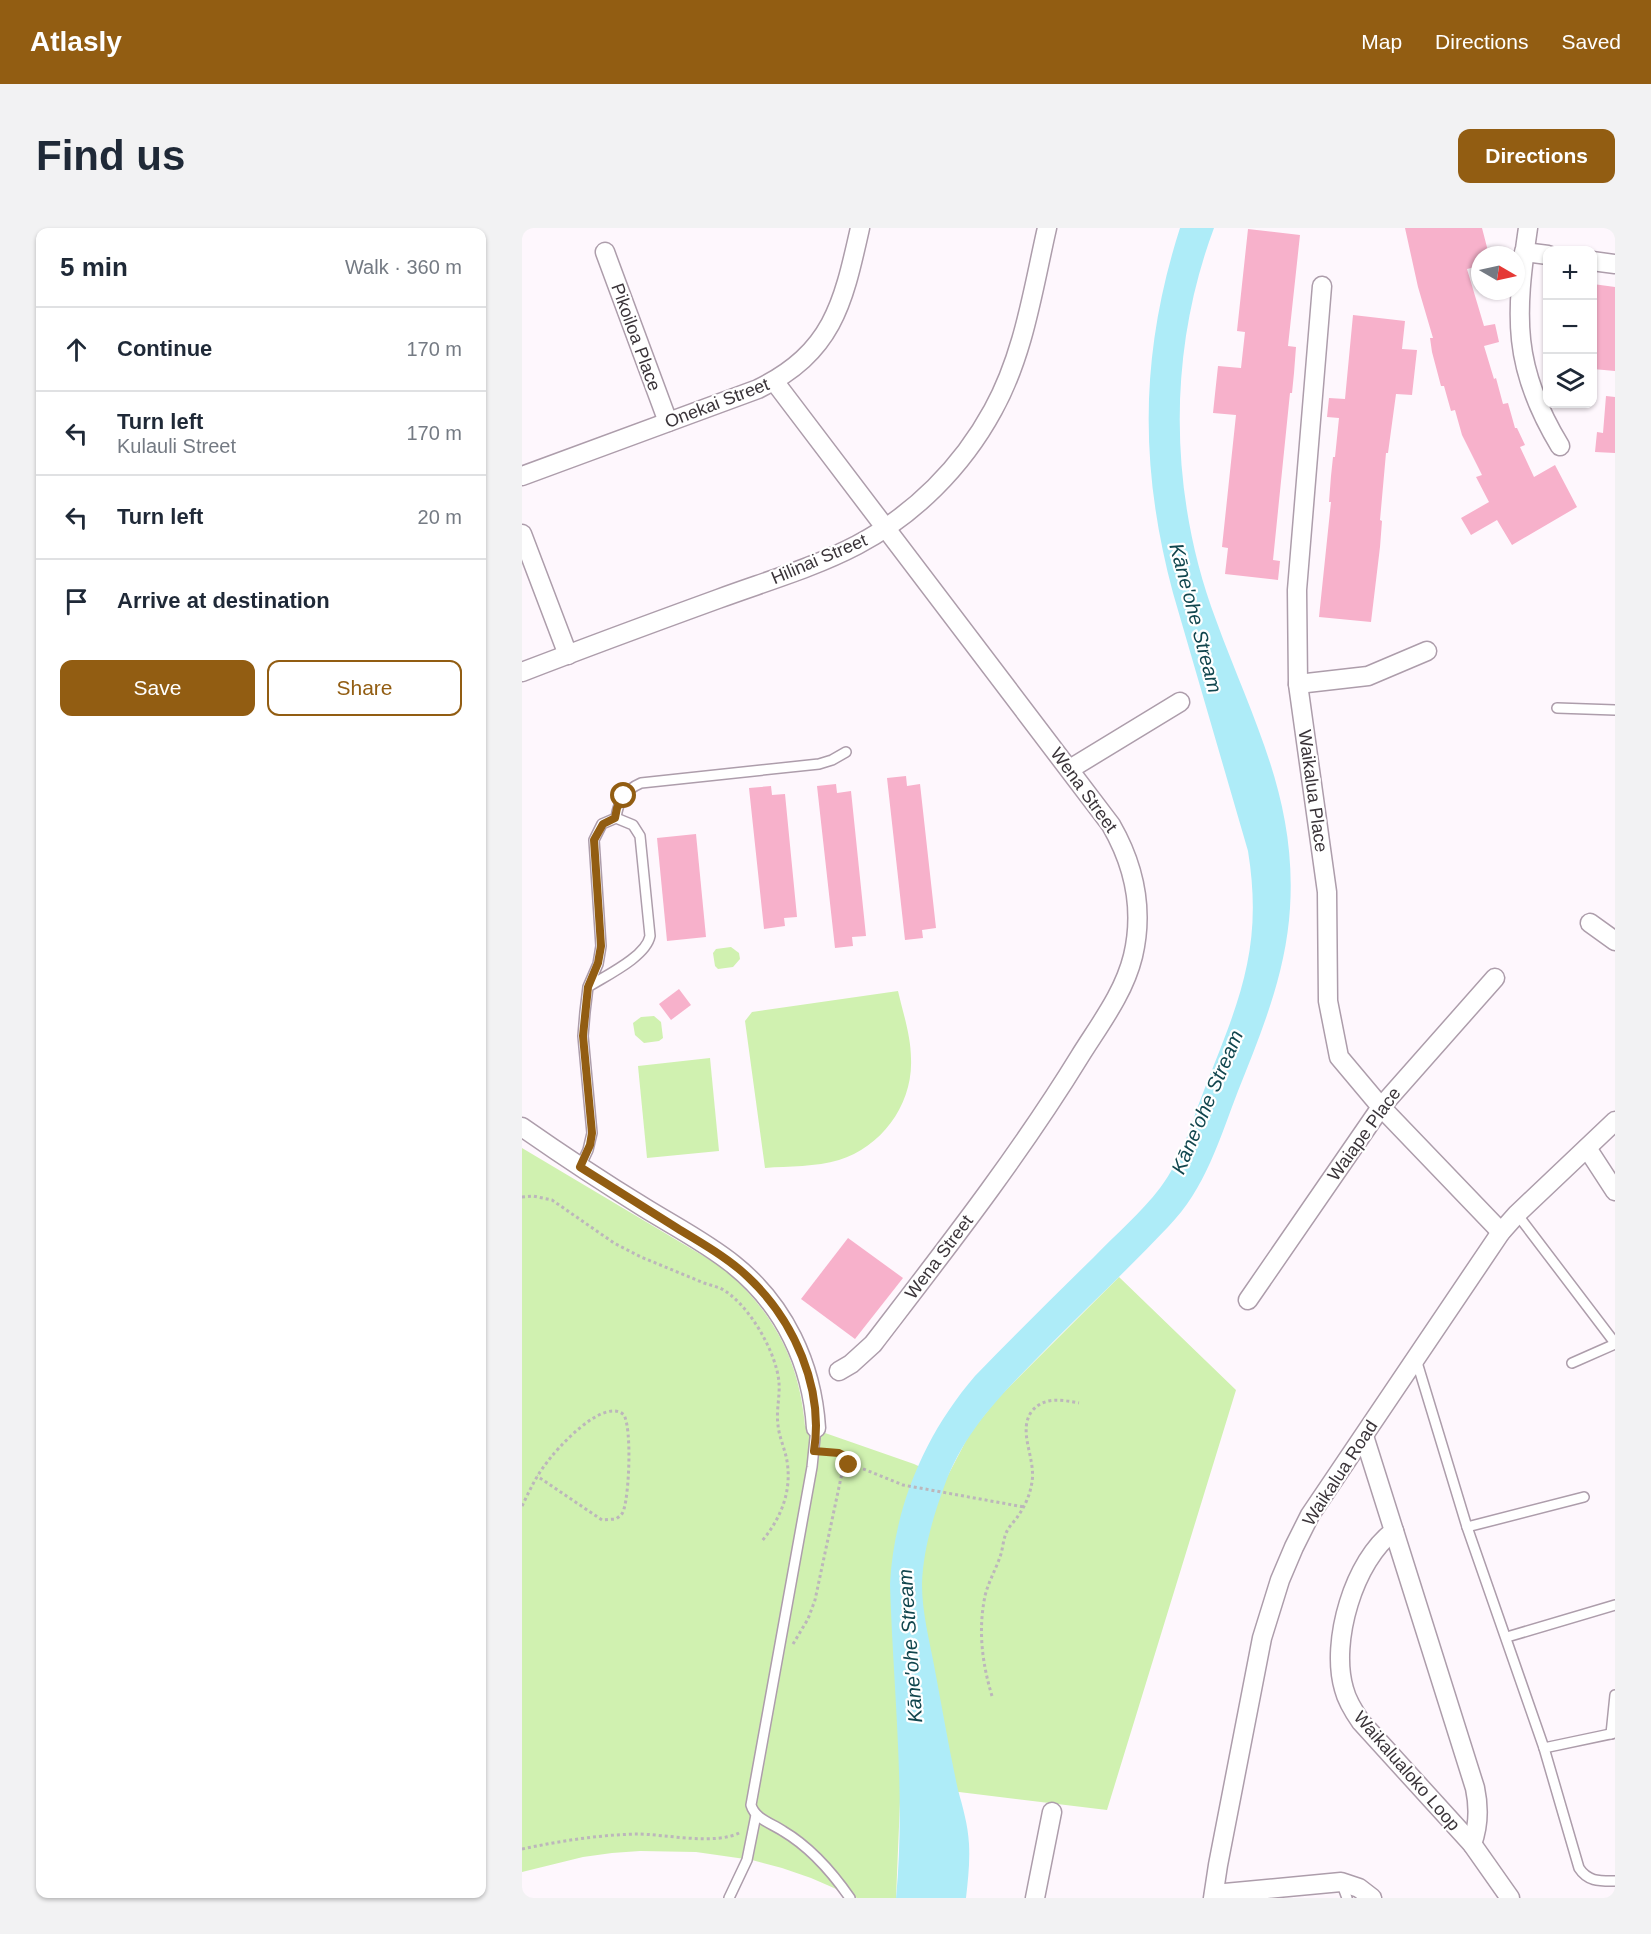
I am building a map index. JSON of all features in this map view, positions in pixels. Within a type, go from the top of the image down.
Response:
[{"type":"street","name":"Onekai Street","points":[[522,476],[758,389],[774,381],[804,359],[816,346],[834,318],[846,288],[860,228]]},
{"type":"street","name":"Hilinai Street","points":[[522,672],[831,557],[885,529],[926,497],[946,477],[980,433],[1006,385],[1021,342],[1047,228]]},
{"type":"street","points":[[1525,246],[1528,228]]},
{"type":"street","name":"Pikoiloa Place","points":[[605,252],[668,422]]},
{"type":"street","points":[[1525,252],[1543,254]]},
{"type":"street","points":[[1597,262],[1615,264]]},
{"type":"street","name":"Waikalua Place","points":[[1322,286],[1297,590],[1298,684],[1327,892],[1328,1001],[1339,1057],[1381,1107],[1501,1232]]},
{"type":"street","points":[[1520,300],[1519,316],[1524,359],[1538,404],[1560,446]]},
{"type":"street","name":"Wena Street","points":[[774,381],[1111,825],[1127,856],[1136,890],[1138,924],[1136,941],[1128,973],[1113,1004],[1048,1108],[992,1187],[873,1344],[851,1364],[839,1371]]},
{"type":"street","points":[[522,534],[568,655]]},
{"type":"street","points":[[1298,684],[1368,676],[1426,651]]},
{"type":"street","points":[[1070,769],[1180,702]]},
{"type":"street","points":[[1590,923],[1615,941]]},
{"type":"street","name":"Waiape Place","points":[[1248,1300],[1381,1107],[1495,978]]},
{"type":"street","name":"Waikalua Road","points":[[1213,1896],[1255,1668],[1270,1609],[1289,1558],[1310,1515],[1501,1232],[1516,1214],[1615,1121]]},
{"type":"street","points":[[522,1127],[580,1167],[723,1257],[749,1278],[764,1294],[788,1329],[804,1362],[812,1392],[816,1428]]},
{"type":"street","points":[[1587,1148],[1615,1191]]},
{"type":"street","name":"Waikalualoko Loop","points":[[1364,1436],[1475,1788],[1478,1823],[1472,1844]]},
{"type":"street","name":"Waikalualoko Loop","points":[[1394,1531],[1369,1556],[1353,1593],[1341,1644],[1341,1674],[1347,1700],[1361,1722],[1472,1844],[1510,1898]]},
{"type":"street","points":[[1035,1898],[1052,1812]]},
{"type":"street","points":[[1213,1896],[1359,1888],[1372,1898]]},
{"type":"lane","points":[[1557,708],[1615,710]]},
{"type":"lane","points":[[615,818],[617,808],[624,796],[641,783],[819,764],[846,752]]},
{"type":"lane","points":[[580,1167],[590,1145],[592,1133],[583,1036],[588,987],[598,963],[601,946],[594,840],[603,824],[615,818],[633,825],[640,836],[650,936],[642,952],[588,987]]},
{"type":"lane","points":[[1516,1214],[1615,1343],[1572,1363]]},
{"type":"lane","points":[[1416,1359],[1467,1527],[1544,1748],[1579,1868],[1589,1879],[1615,1881]]},
{"type":"lane","points":[[816,1428],[814,1451],[751,1798],[756,1815],[784,1831],[809,1850],[833,1875],[850,1898]]},
{"type":"lane","points":[[1467,1527],[1584,1497]]},
{"type":"lane","points":[[1507,1637],[1615,1605]]},
{"type":"lane","points":[[1544,1748],[1613,1733],[1615,1695]]},
{"type":"lane","points":[[729,1898],[747,1860],[756,1815]]},
{"type":"path","points":[[522,1197],[534,1196],[552,1200],[614,1243],[669,1270],[720,1288],[742,1304],[763,1337],[776,1366],[779,1382],[778,1423],[788,1472],[786,1497],[782,1509],[777,1521],[762,1542]]},
{"type":"path","points":[[993,1696],[982,1650],[982,1615],[1006,1532],[1024,1507],[1029,1494],[1033,1471],[1025,1432],[1028,1418],[1036,1407],[1049,1400],[1079,1403]]},
{"type":"path","points":[[522,1506],[537,1476],[556,1451],[591,1420],[613,1410],[624,1415],[628,1441],[627,1485],[625,1508],[616,1519],[602,1520],[537,1476]]},
{"type":"path","points":[[814,1451],[839,1453],[847,1457],[849,1465]]},
{"type":"path","points":[[791,1648],[812,1610],[845,1467],[856,1466],[903,1485],[1024,1507]]},
{"type":"path","points":[[522,1849],[586,1838],[630,1835],[724,1839],[742,1832],[756,1815]]},
{"type":"green space","points":[[731,947],[739,953],[740,959],[733,967],[718,969],[715,966],[713,953],[716,949]]},
{"type":"green space","points":[[898,991],[910,1042],[911,1059],[907,1092],[892,1122],[869,1145],[839,1160],[812,1165],[765,1168],[745,1021],[752,1012]]},
{"type":"green space","points":[[654,1016],[661,1022],[663,1038],[659,1041],[644,1043],[635,1035],[633,1023],[641,1017]]},
{"type":"green space","points":[[710,1058],[719,1151],[647,1158],[638,1066]]},
{"type":"green space","points":[[522,1148],[722,1267],[740,1284],[769,1319],[790,1358],[797,1379],[805,1426],[914,1464],[946,1479],[970,1433],[998,1398],[1119,1277],[1236,1390],[1107,1810],[959,1792],[900,1802],[896,1898],[857,1898],[782,1868],[752,1860],[696,1852],[612,1853],[583,1857],[522,1872]]},
{"type":"water","name":"Kāne'ohe Stream","points":[[1180,228],[1214,228],[1199,276],[1188,324],[1182,374],[1180,424],[1182,474],[1189,524],[1200,572],[1257,726],[1279,795],[1290,868],[1290,908],[1284,956],[1264,1024],[1218,1145],[1192,1196],[1168,1227],[1052,1343],[990,1409],[964,1445],[953,1465],[932,1522],[926,1547],[922,1594],[949,1744],[968,1830],[969,1858],[966,1898],[896,1898],[900,1820],[890,1584],[898,1527],[915,1473],[941,1422],[975,1376],[1137,1215],[1168,1177],[1185,1142],[1237,1003],[1250,947],[1253,918],[1248,851],[1173,593],[1154,500],[1149,410],[1151,365],[1157,320]]},
{"type":"building","points":[[1405,228],[1482,228],[1487,246],[1471,246],[1471,268],[1467,269],[1471,282],[1471,300],[1476,300],[1484,326],[1495,324],[1499,342],[1484,346],[1494,379],[1496,378],[1503,404],[1508,403],[1515,428],[1525,445],[1520,447],[1534,477],[1555,465],[1577,507],[1512,545],[1497,520],[1471,535],[1461,518],[1489,502],[1476,477],[1482,475],[1462,435],[1455,410],[1451,411],[1444,386],[1441,386],[1432,352],[1430,338],[1433,338],[1418,287]]},
{"type":"building","points":[[1248,229],[1300,235],[1288,346],[1296,347],[1294,373],[1273,560],[1280,561],[1278,580],[1225,574],[1228,548],[1222,547],[1236,415],[1213,413],[1218,366],[1241,368],[1245,332],[1237,331]]},
{"type":"building","points":[[1597,285],[1615,287],[1615,371],[1597,369]]},
{"type":"building","points":[[1353,315],[1405,321],[1402,349],[1417,350],[1412,395],[1396,394],[1388,453],[1386,453],[1380,547],[1371,622],[1319,617],[1331,502],[1329,502],[1331,476],[1339,418],[1327,417],[1329,398],[1345,399]]},
{"type":"building","points":[[1606,396],[1615,397],[1615,453],[1595,452],[1597,432],[1603,433]]},
{"type":"building","points":[[906,776],[907,786],[920,784],[936,928],[922,930],[923,938],[905,940],[887,778]]},
{"type":"building","points":[[836,784],[837,793],[851,791],[866,936],[852,937],[853,946],[835,948],[817,786]]},
{"type":"building","points":[[771,786],[772,795],[785,794],[797,917],[784,918],[785,926],[764,929],[749,788]]},
{"type":"building","points":[[696,834],[706,937],[667,941],[657,838]]},
{"type":"building","points":[[679,989],[691,1005],[671,1020],[659,1004]]},
{"type":"building","points":[[848,1238],[903,1278],[855,1339],[801,1299]]},
{"type":"route","points":[[624,796],[617,808],[615,818],[598,828],[593,846],[601,946],[598,963],[588,987],[585,1012],[583,1036],[592,1133],[590,1145],[580,1167],[732,1263],[764,1294],[788,1329],[809,1377],[815,1408],[814,1451],[839,1453],[847,1457],[849,1465]]}]
